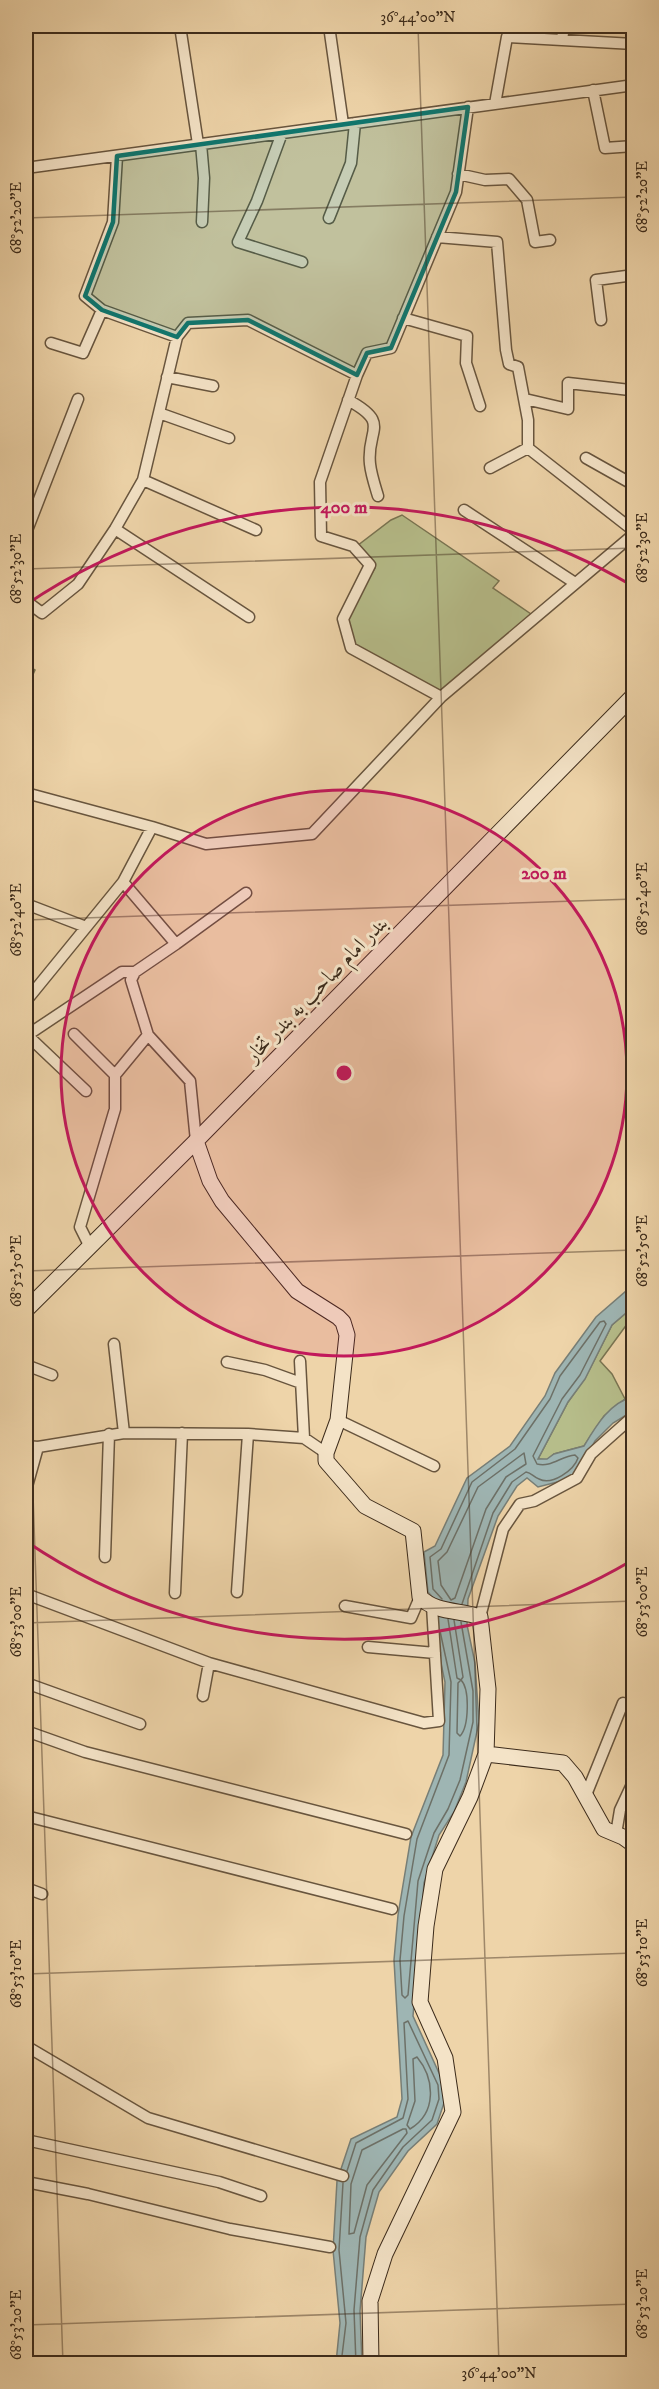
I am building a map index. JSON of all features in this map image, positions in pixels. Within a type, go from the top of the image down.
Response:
[{"type":"street","points":[[180,26],[204,178],[202,222]]},
{"type":"street","points":[[329,26],[343,124]]},
{"type":"street","points":[[562,40],[564,26]]},
{"type":"street","points":[[495,104],[506,31],[562,40],[633,44]]},
{"type":"street","points":[[26,168],[633,84]]},
{"type":"street","points":[[593,90],[605,148],[633,146]]},
{"type":"street","points":[[441,697],[351,648],[343,619],[370,566],[353,546],[323,538],[320,533],[320,482],[357,375],[367,353],[391,348],[456,192],[468,107]]},
{"type":"street","points":[[328,218],[351,163],[355,123]]},
{"type":"street","points":[[282,133],[257,201],[238,242],[302,262]]},
{"type":"street","points":[[117,156],[112,222],[85,296],[102,310],[177,338]]},
{"type":"street","points":[[458,174],[485,180],[509,179],[527,200],[536,242],[550,240]]},
{"type":"street","points":[[26,793],[206,844],[312,834],[441,697],[633,532],[528,448],[525,399],[518,367],[509,364],[506,350],[497,242],[437,237]]},
{"type":"street","points":[[601,320],[597,280],[633,275]]},
{"type":"street","points":[[51,343],[83,353],[102,310]]},
{"type":"street","points":[[403,318],[467,336],[466,363],[480,406]]},
{"type":"street","points":[[26,601],[39,613],[44,612],[78,584],[115,529],[143,480],[177,338],[188,322],[248,320],[357,375]]},
{"type":"street","points":[[167,377],[213,386]]},
{"type":"street","points":[[525,399],[568,409],[568,383],[630,390]]},
{"type":"street","points":[[26,533],[78,399]]},
{"type":"street","points":[[348,400],[367,410],[373,420],[374,439],[369,462],[378,496]]},
{"type":"street","points":[[159,413],[229,438]]},
{"type":"street","points":[[490,468],[528,448]]},
{"type":"street","points":[[586,458],[633,484]]},
{"type":"street","points":[[143,480],[256,530]]},
{"type":"street","points":[[464,510],[574,583]]},
{"type":"street","points":[[115,529],[249,617]]},
{"type":"street","name":"بندر امام صاحب به بندر تخار","points":[[26,1310],[196,1141],[633,695]]},
{"type":"street","points":[[26,1001],[123,882],[152,827]]},
{"type":"street","points":[[123,882],[176,944]]},
{"type":"street","points":[[26,1594],[209,1663],[424,1723],[440,1721],[429,1603],[413,1531],[365,1506],[326,1461],[326,1453],[338,1420],[347,1335],[343,1322],[297,1290],[222,1201],[210,1181],[196,1141],[190,1081],[148,1035],[131,980],[135,972],[246,893]]},
{"type":"street","points":[[26,904],[86,927]]},
{"type":"street","points":[[86,1090],[26,1035],[122,972],[135,972]]},
{"type":"street","points":[[74,1034],[115,1075]]},
{"type":"street","points":[[90,1247],[80,1227],[115,1110],[115,1075],[148,1035]]},
{"type":"street","points":[[114,1344],[124,1432]]},
{"type":"street","points":[[300,1361],[304,1438]]},
{"type":"street","points":[[227,1362],[265,1370],[301,1383]]},
{"type":"street","points":[[26,1365],[52,1375]]},
{"type":"street","points":[[338,1420],[434,1466]]},
{"type":"street","points":[[371,2364],[370,2301],[385,2253],[453,2112],[445,2058],[420,2002],[426,1926],[435,1869],[470,1797],[486,1754],[488,1689],[476,1615],[503,1529],[520,1504],[534,1501],[577,1478],[591,1454],[628,1421],[633,1420]]},
{"type":"street","points":[[26,1446],[38,1447],[124,1432],[248,1434],[304,1438],[326,1453]]},
{"type":"street","points":[[175,1593],[182,1433]]},
{"type":"street","points":[[105,1557],[109,1434]]},
{"type":"street","points":[[237,1592],[248,1434]]},
{"type":"street","points":[[26,1490],[38,1447]]},
{"type":"street","points":[[429,1603],[476,1615]]},
{"type":"street","points":[[345,1606],[411,1618],[429,1603]]},
{"type":"street","points":[[368,1647],[435,1653]]},
{"type":"street","points":[[202,1696],[209,1663]]},
{"type":"street","points":[[26,1683],[140,1724]]},
{"type":"street","points":[[586,1795],[623,1703]]},
{"type":"street","points":[[26,1731],[85,1752],[406,1834]]},
{"type":"street","points":[[486,1754],[563,1763],[586,1795],[604,1829],[633,1845]]},
{"type":"street","points":[[616,1834],[620,1810],[633,1780]]},
{"type":"street","points":[[26,1816],[192,1856],[393,1909]]},
{"type":"street","points":[[26,1888],[42,1894]]},
{"type":"street","points":[[26,2046],[148,2118],[343,2176]]},
{"type":"street","points":[[26,2140],[186,2175],[261,2196]]},
{"type":"street","points":[[26,2182],[88,2194],[230,2229],[330,2247]]},
{"type":"highlighted area","points":[[468,107],[456,192],[391,348],[367,353],[357,375],[248,320],[188,323],[177,337],[102,310],[85,296],[113,222],[117,156]]},
{"type":"green space","points":[[402,515],[499,581],[493,588],[531,614],[440,694],[355,647],[346,618],[375,568],[353,549],[391,520]]},
{"type":"green space","points":[[26,614],[31,619],[26,664]]},
{"type":"green space","points":[[26,664],[35,670],[26,690]]},
{"type":"green space","points":[[633,1307],[633,1316],[600,1361],[612,1374],[625,1399],[604,1416],[584,1446],[554,1454],[547,1460],[538,1459],[568,1402],[585,1378],[612,1325]]},
{"type":"water","points":[[633,1285],[633,1307],[612,1325],[585,1379],[568,1402],[538,1459],[547,1459],[554,1454],[584,1446],[611,1409],[633,1397],[633,1411],[613,1423],[595,1441],[581,1467],[569,1479],[538,1487],[527,1478],[517,1486],[498,1516],[468,1599],[467,1625],[475,1663],[479,1722],[466,1782],[454,1812],[439,1835],[424,1883],[413,2016],[444,2084],[445,2100],[437,2124],[408,2151],[379,2192],[366,2237],[360,2311],[362,2363],[336,2363],[340,2323],[333,2250],[337,2181],[351,2139],[397,2117],[402,2099],[394,1960],[398,1915],[411,1837],[443,1755],[445,1682],[433,1626],[436,1601],[428,1592],[424,1552],[435,1546],[467,1478],[510,1446],[545,1396],[555,1373],[596,1317]]}]
